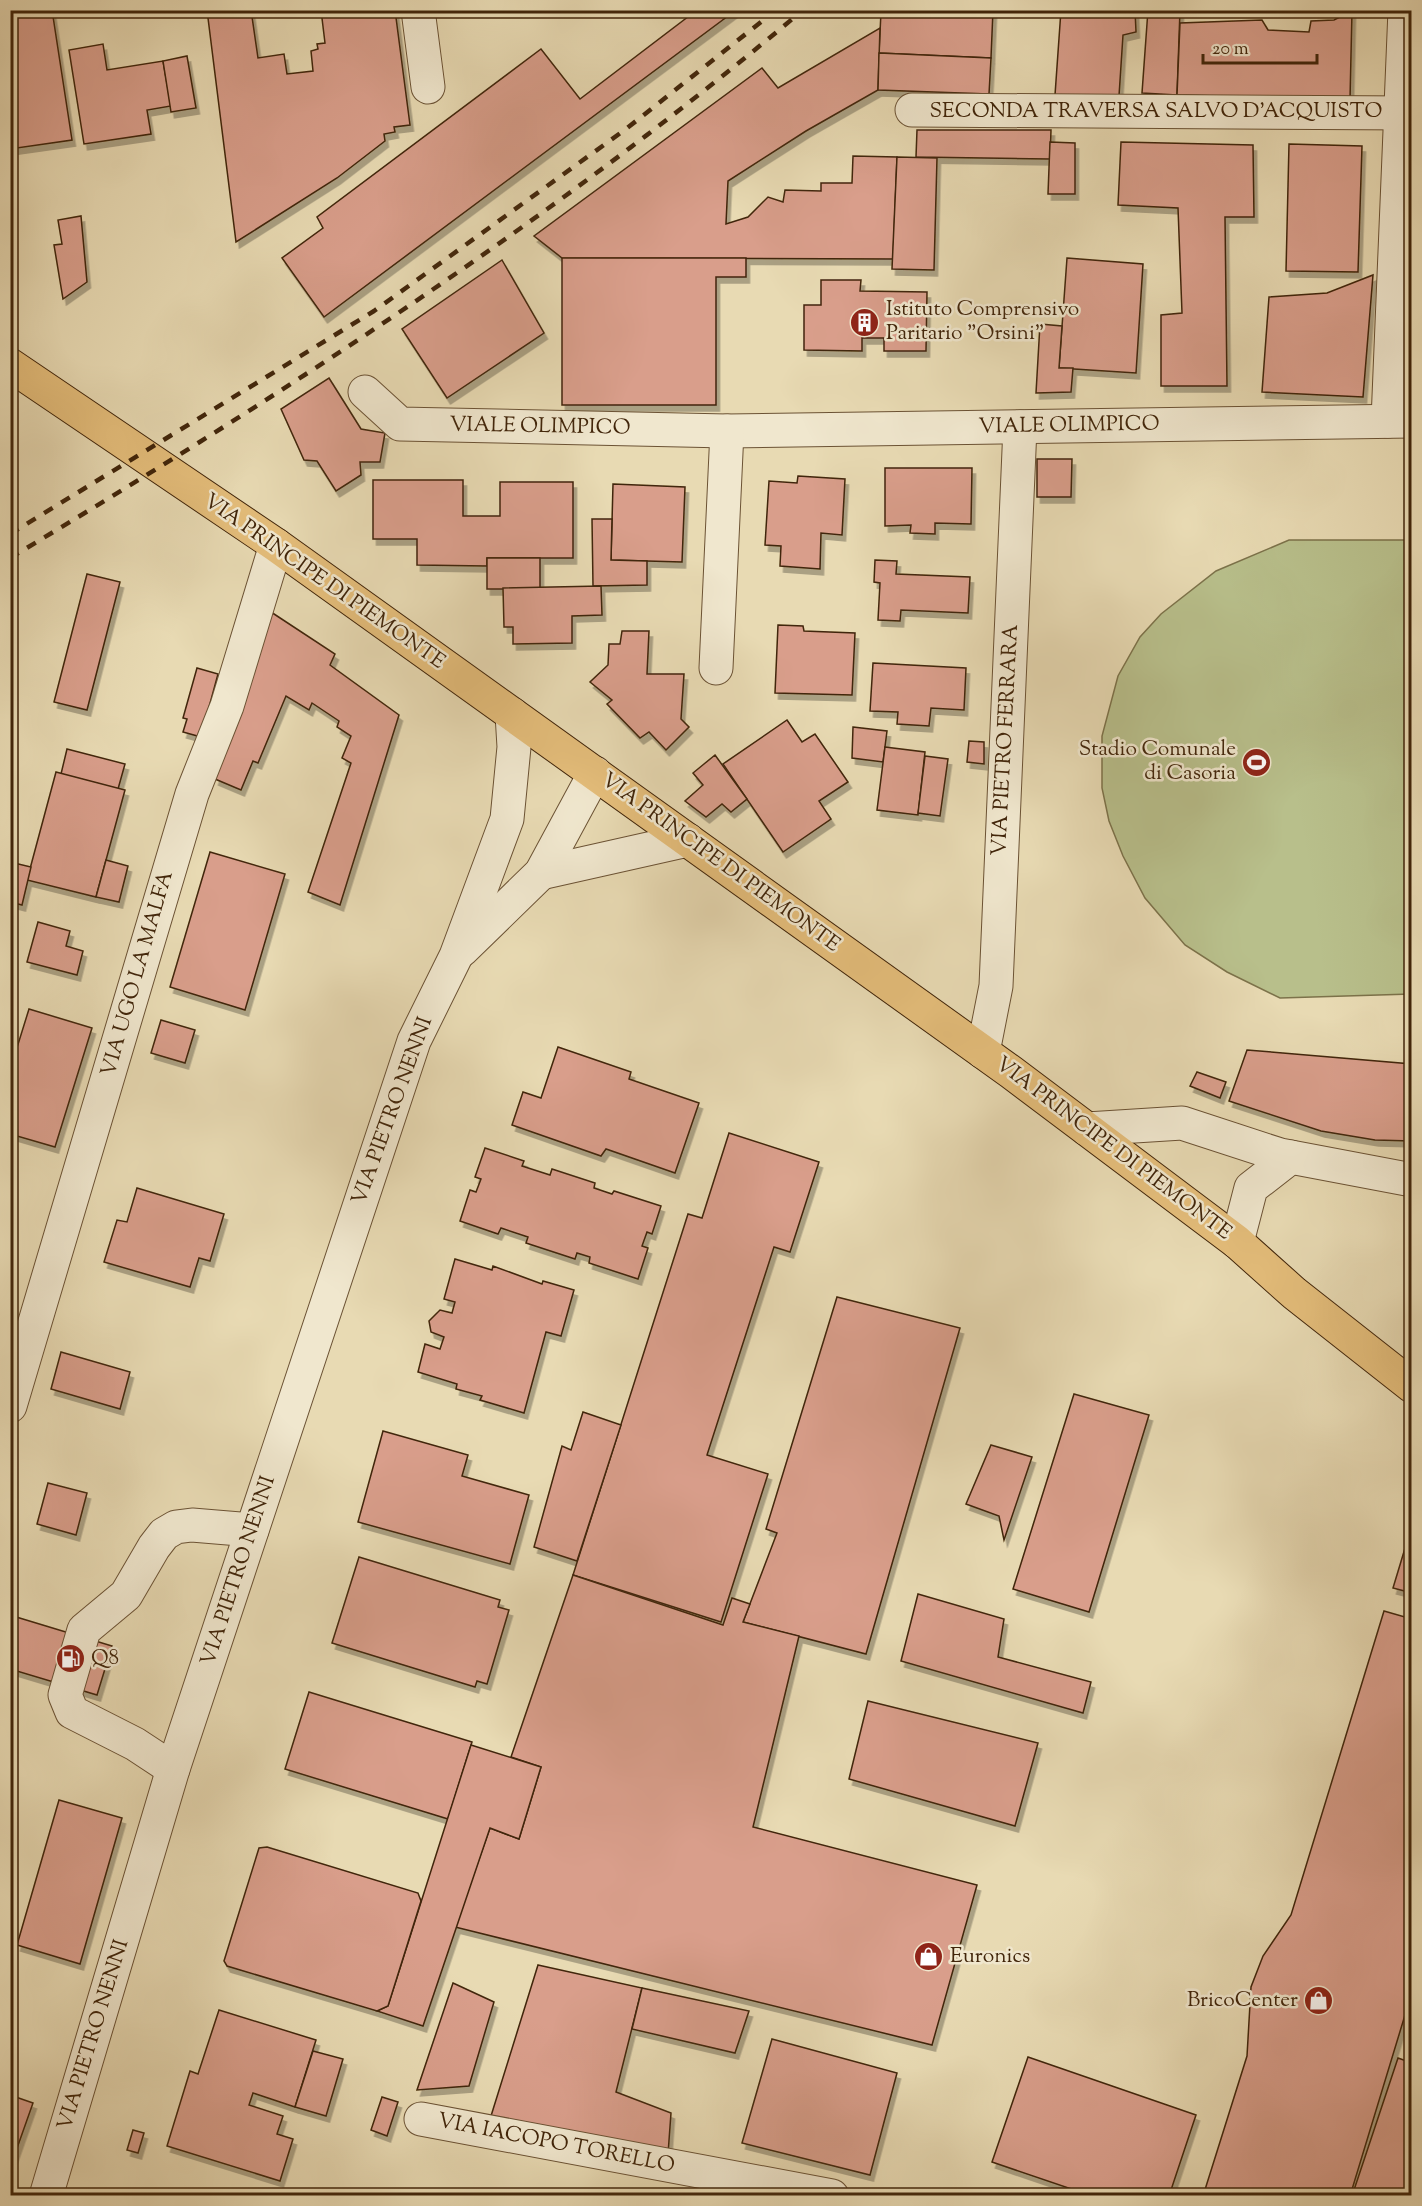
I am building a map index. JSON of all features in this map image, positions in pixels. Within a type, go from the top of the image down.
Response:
[{"type":"main road","name":"VIA PRINCIPE DI PIEMONTE","points":[[10,365],[276,546],[983,1052],[1237,1242],[1294,1293],[1412,1386]]},
{"type":"street","points":[[418,10],[428,87]]},
{"type":"street","points":[[1400,421],[1405,10]]},
{"type":"street","name":"SECONDA TRAVERSA SALVO D'ACQUISTO","points":[[912,110],[1405,113]]},
{"type":"street","name":"VIALE OLIMPICO","points":[[365,392],[400,424],[727,431],[1400,421]]},
{"type":"street","name":"VIA PIETRO FERRARA","points":[[983,1052],[996,986],[1020,428]]},
{"type":"street","points":[[716,668],[727,431]]},
{"type":"street","name":"VIA UGO LA MALFA","points":[[10,1406],[192,794],[227,706],[276,546]]},
{"type":"street","points":[[456,956],[507,819],[514,747],[512,714]]},
{"type":"street","points":[[456,956],[541,873],[595,773]]},
{"type":"street","points":[[541,873],[688,840]]},
{"type":"street","name":"VIA PIETRO NENNI","points":[[46,2196],[173,1768],[414,1041],[456,956]]},
{"type":"street","points":[[1088,1129],[1182,1123],[1291,1157],[1412,1180]]},
{"type":"street","points":[[1237,1242],[1251,1188],[1291,1157]]},
{"type":"street","points":[[173,1768],[135,1744],[72,1712],[64,1695],[84,1630],[126,1595],[164,1534],[176,1527],[252,1530]]},
{"type":"street","name":"VIA IACOPO TORELLO","points":[[421,2119],[832,2196]]},
{"type":"green space","name":"Stadio Comunale di Casoria","points":[[1289,540],[1411,540],[1411,994],[1280,998],[1227,972],[1185,945],[1145,898],[1123,856],[1109,821],[1102,788],[1102,736],[1118,676],[1140,637],[1161,614],[1216,571]]},
{"type":"building","points":[[10,10],[52,10],[72,140],[10,149]]},
{"type":"building","points":[[207,10],[251,10],[258,58],[284,54],[287,74],[313,71],[311,51],[318,49],[317,44],[325,43],[321,10],[395,10],[410,125],[394,127],[395,132],[384,134],[385,141],[337,178],[236,242]]},
{"type":"building","points":[[697,10],[736,10],[324,317],[282,258],[323,228],[317,217],[541,49],[580,99]]},
{"type":"building","points":[[883,10],[993,10],[991,58],[879,53],[881,12]]},
{"type":"building","points":[[1061,10],[1135,10],[1136,32],[1123,35],[1119,96],[1055,95]]},
{"type":"building","points":[[1148,10],[1180,10],[1177,95],[1142,93]]},
{"type":"building","points":[[1352,11],[1350,99],[1177,95],[1180,23],[1262,20],[1268,30],[1309,32],[1311,21],[1334,20]]},
{"type":"building","points":[[880,28],[878,90],[806,131],[728,181],[726,224],[748,217],[768,197],[783,202],[785,190],[821,191],[821,183],[852,183],[853,156],[897,157],[893,259],[562,258],[534,236],[762,68],[778,88]]},
{"type":"building","points":[[103,44],[107,70],[163,61],[171,106],[147,110],[151,134],[84,144],[69,50]]},
{"type":"building","points":[[879,53],[991,58],[989,94],[878,90]]},
{"type":"building","points":[[187,56],[196,108],[171,112],[163,61]]},
{"type":"building","points":[[917,130],[1051,130],[1050,159],[916,157]]},
{"type":"building","points":[[1050,142],[1075,143],[1075,194],[1048,194]]},
{"type":"building","points":[[1121,142],[1253,145],[1254,217],[1225,217],[1227,386],[1161,386],[1161,315],[1182,313],[1178,208],[1118,205]]},
{"type":"building","points":[[1289,144],[1362,146],[1358,272],[1286,271]]},
{"type":"building","points":[[897,157],[937,158],[934,270],[892,269]]},
{"type":"building","points":[[81,216],[87,282],[63,299],[54,245],[62,244],[58,220]]},
{"type":"building","points":[[562,258],[746,258],[746,277],[716,277],[716,405],[562,405]]},
{"type":"building","points":[[1067,258],[1143,264],[1136,373],[1059,368]]},
{"type":"building","points":[[502,260],[544,333],[447,398],[402,329]]},
{"type":"building","points":[[1373,275],[1363,397],[1262,392],[1269,297],[1327,293]]},
{"type":"building","name":"Istituto Comprensivo Paritario \"Orsini\"","points":[[821,280],[861,280],[860,291],[927,292],[926,351],[884,351],[884,338],[862,338],[862,351],[804,350],[804,305],[821,305]]},
{"type":"building","points":[[1040,324],[1062,326],[1059,368],[1073,368],[1071,392],[1036,393]]},
{"type":"building","points":[[329,378],[361,429],[385,433],[380,462],[360,462],[361,475],[336,491],[317,461],[304,460],[281,409]]},
{"type":"building","points":[[1037,459],[1072,459],[1071,497],[1037,497]]},
{"type":"building","points":[[885,468],[972,468],[971,524],[935,523],[935,534],[910,533],[911,525],[885,526]]},
{"type":"building","points":[[798,476],[845,479],[842,535],[821,533],[820,569],[780,566],[781,546],[765,545],[769,481],[797,483]]},
{"type":"building","points":[[373,480],[463,480],[463,516],[500,516],[500,482],[573,482],[573,558],[487,558],[487,566],[417,565],[417,539],[373,539]]},
{"type":"building","points":[[613,484],[685,487],[682,562],[611,560]]},
{"type":"building","points":[[592,519],[612,519],[611,560],[647,561],[647,585],[593,586]]},
{"type":"building","points":[[487,558],[540,558],[540,589],[487,589]]},
{"type":"building","points":[[875,560],[897,561],[896,574],[970,577],[968,613],[901,610],[900,621],[878,620],[880,583],[874,582]]},
{"type":"building","points":[[87,574],[120,582],[87,710],[54,702]]},
{"type":"building","points":[[601,586],[602,615],[572,616],[572,643],[513,644],[513,627],[504,627],[503,588]]},
{"type":"building","points":[[271,612],[335,654],[330,665],[399,715],[340,905],[308,892],[351,763],[342,758],[351,736],[337,727],[339,721],[312,703],[309,710],[286,696],[258,763],[253,761],[241,790],[215,779]]},
{"type":"building","points":[[778,625],[803,626],[804,631],[855,633],[852,695],[775,693]]},
{"type":"building","points":[[622,631],[649,631],[647,674],[684,674],[681,719],[689,727],[666,750],[649,732],[640,738],[607,704],[612,700],[590,682],[608,665],[609,644],[620,644]]},
{"type":"building","points":[[873,663],[966,668],[964,710],[931,708],[929,726],[897,724],[898,712],[870,711]]},
{"type":"building","points":[[197,668],[218,674],[201,737],[183,732],[187,719],[183,718]]},
{"type":"building","points":[[787,720],[802,742],[815,734],[848,782],[819,801],[831,819],[783,852],[723,764]]},
{"type":"building","points":[[853,727],[887,731],[883,762],[852,758]]},
{"type":"building","points":[[969,741],[984,742],[984,764],[967,762]]},
{"type":"building","points":[[885,747],[925,752],[918,815],[877,810]]},
{"type":"building","points":[[67,749],[125,764],[118,789],[61,774]]},
{"type":"building","points":[[715,755],[747,799],[731,812],[722,804],[706,817],[685,801],[703,785],[693,773]]},
{"type":"building","points":[[925,756],[948,759],[940,816],[918,813]]},
{"type":"building","points":[[56,772],[125,790],[96,897],[27,880]]},
{"type":"building","points":[[210,852],[285,874],[245,1010],[170,987]]},
{"type":"building","points":[[106,860],[128,866],[119,902],[96,897]]},
{"type":"building","points":[[10,862],[31,867],[22,905],[10,902]]},
{"type":"building","points":[[38,922],[70,931],[66,946],[83,951],[77,975],[27,962]]},
{"type":"building","points":[[29,1009],[92,1028],[55,1147],[10,1134],[10,1070]]},
{"type":"building","points":[[161,1020],[195,1030],[185,1063],[151,1053]]},
{"type":"building","points":[[558,1047],[631,1072],[629,1079],[699,1103],[675,1173],[606,1149],[601,1156],[512,1125],[523,1092],[541,1098]]},
{"type":"building","points":[[1247,1050],[1412,1064],[1412,1141],[1375,1140],[1321,1131],[1229,1101]]},
{"type":"building","points":[[1197,1072],[1226,1082],[1220,1098],[1190,1086]]},
{"type":"building","points":[[729,1133],[819,1162],[790,1252],[774,1247],[707,1455],[768,1474],[721,1622],[573,1575],[688,1214],[702,1218]]},
{"type":"building","points":[[485,1148],[524,1161],[522,1166],[550,1175],[552,1169],[595,1183],[594,1188],[612,1194],[614,1191],[661,1206],[652,1234],[647,1232],[642,1246],[648,1248],[638,1279],[589,1263],[590,1257],[577,1253],[575,1259],[526,1243],[528,1237],[501,1228],[498,1234],[460,1221],[470,1190],[476,1192],[481,1179],[475,1177]]},
{"type":"building","points":[[137,1188],[224,1214],[210,1261],[199,1258],[190,1287],[104,1262],[117,1220],[127,1222]]},
{"type":"building","points":[[455,1259],[492,1270],[493,1266],[542,1284],[543,1281],[574,1290],[561,1336],[546,1332],[524,1413],[480,1400],[482,1396],[456,1389],[457,1384],[418,1372],[425,1344],[440,1349],[444,1337],[431,1332],[429,1321],[440,1310],[452,1313],[455,1302],[444,1299]]},
{"type":"building","points":[[837,1297],[960,1328],[866,1654],[743,1622],[777,1533],[766,1529]]},
{"type":"building","points":[[61,1352],[130,1372],[120,1409],[51,1389]]},
{"type":"building","points":[[1074,1394],[1149,1415],[1089,1612],[1013,1589]]},
{"type":"building","points":[[583,1412],[621,1425],[577,1561],[534,1547],[562,1446],[571,1450]]},
{"type":"building","points":[[383,1431],[468,1455],[462,1476],[529,1495],[510,1564],[358,1522]]},
{"type":"building","points":[[991,1445],[1032,1457],[1004,1540],[999,1516],[966,1504]]},
{"type":"building","points":[[48,1483],[87,1493],[76,1535],[37,1524]]},
{"type":"building","points":[[1412,1525],[1412,1593],[1393,1588]]},
{"type":"building","points":[[359,1557],[500,1600],[498,1607],[509,1610],[487,1684],[477,1681],[475,1687],[332,1643]]},
{"type":"building","points":[[573,1575],[723,1625],[732,1598],[750,1604],[743,1622],[799,1636],[753,1827],[977,1885],[932,2045],[455,1927],[490,1828],[519,1839],[541,1767],[511,1757]]},
{"type":"building","points":[[918,1594],[1004,1619],[998,1657],[1091,1682],[1083,1713],[901,1661]]},
{"type":"building","points":[[1384,1611],[1412,1619],[1412,1992],[1350,2196],[1203,2196],[1247,2056],[1251,1987],[1263,1956],[1291,1915]]},
{"type":"building","points":[[13,1616],[112,1646],[97,1695],[10,1669],[10,1625]]},
{"type":"building","points":[[309,1692],[472,1742],[448,1819],[285,1769]]},
{"type":"building","points":[[868,1701],[1038,1743],[1015,1826],[849,1779]]},
{"type":"building","points":[[471,1745],[541,1767],[519,1839],[490,1828],[423,2026],[377,2011],[388,2006]]},
{"type":"building","points":[[59,1800],[122,1818],[80,1964],[17,1945]]},
{"type":"building","points":[[267,1847],[418,1893],[421,1901],[388,2006],[377,2011],[227,1966],[224,1961],[259,1848]]},
{"type":"building","points":[[538,1965],[642,1988],[616,2092],[671,2113],[668,2154],[491,2116]]},
{"type":"building","points":[[453,1983],[494,2002],[469,2086],[417,2090]]},
{"type":"building","points":[[642,1988],[749,2011],[735,2053],[632,2029]]},
{"type":"building","points":[[219,2010],[316,2040],[295,2107],[253,2093],[249,2105],[283,2116],[277,2134],[293,2139],[280,2181],[167,2146],[190,2071],[198,2074]]},
{"type":"building","points":[[772,2039],[897,2073],[870,2175],[742,2143]]},
{"type":"building","points":[[313,2051],[343,2059],[326,2116],[295,2107]]},
{"type":"building","points":[[1028,2057],[1196,2115],[1169,2196],[1092,2196],[992,2162]]},
{"type":"building","points":[[1398,2058],[1412,2063],[1412,2196],[1352,2196]]},
{"type":"building","points":[[10,2095],[33,2103],[10,2168]]},
{"type":"building","points":[[382,2097],[398,2102],[387,2136],[371,2130]]},
{"type":"building","points":[[133,2130],[144,2133],[138,2153],[127,2150]]},
{"type":"railway","points":[[10,534],[374,311],[626,129],[776,10]]},
{"type":"railway","points":[[10,558],[216,432],[418,300],[614,160],[803,10]]},
{"type":"place","name":"Istituto Comprensivo Paritario \"Orsini\"","points":[[865,322]]},
{"type":"place","name":"Stadio Comunale di Casoria","points":[[1257,762]]},
{"type":"place","name":"Q8","points":[[70,1659]]},
{"type":"place","name":"Euronics","points":[[929,1957]]},
{"type":"place","name":"BricoCenter","points":[[1319,2001]]}]
